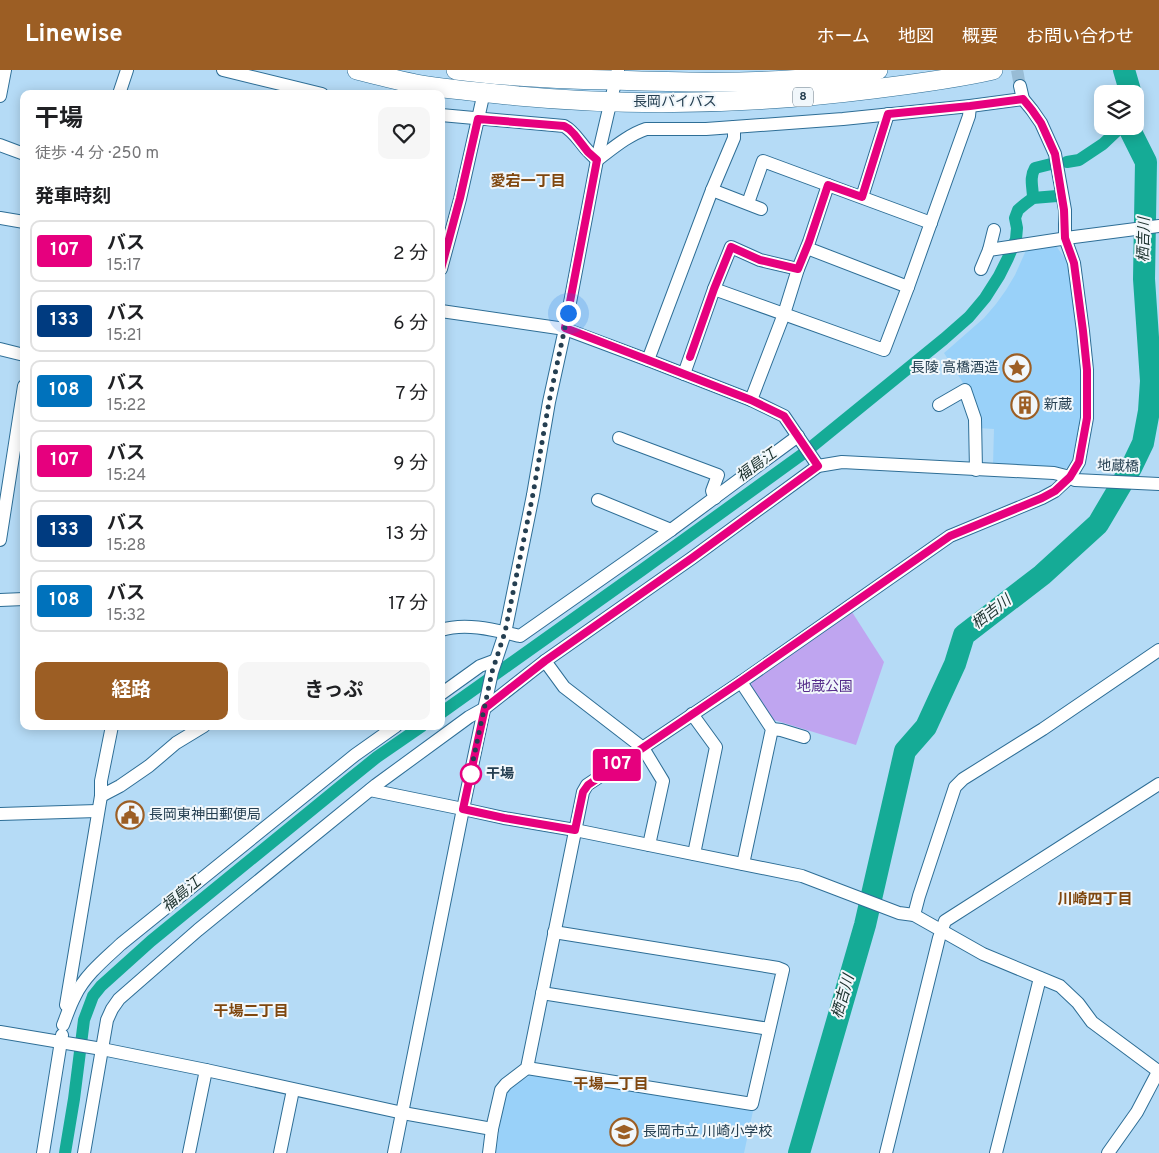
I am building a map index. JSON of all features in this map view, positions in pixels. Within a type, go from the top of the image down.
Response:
[{"type":"highway","name":"長岡バイパス","points":[[357,70],[417,84],[484,92],[552,99],[659,103],[769,100],[927,82],[993,70]]},
{"type":"highway","name":"長岡バイパス","points":[[456,70],[492,75],[617,75],[692,82],[802,79],[878,70]]},
{"type":"street","points":[[0,96],[5,70]]},
{"type":"street","points":[[120,90],[127,70]]},
{"type":"street","points":[[223,70],[306,90]]},
{"type":"street","points":[[394,1153],[463,809],[494,666],[505,632],[597,160],[617,75]]},
{"type":"street","points":[[489,1153],[500,1090],[527,1068],[583,792],[588,785],[950,536],[1042,498],[1072,479],[1079,462],[1087,418],[1087,370],[1083,331],[1074,263],[1055,154],[1041,123],[1023,99],[1020,86]]},
{"type":"street","points":[[445,254],[484,92]]},
{"type":"street","points":[[597,160],[639,131],[646,129],[706,129],[843,119],[1023,99]]},
{"type":"street","points":[[714,289],[884,350],[932,223],[969,116],[970,106]]},
{"type":"street","points":[[862,197],[888,114]]},
{"type":"street","points":[[445,115],[564,126],[574,134],[597,160]]},
{"type":"street","points":[[648,360],[712,190],[734,138],[734,127]]},
{"type":"street","points":[[0,145],[20,152]]},
{"type":"street","points":[[748,203],[763,160],[932,223]]},
{"type":"street","points":[[751,400],[784,314],[828,185]]},
{"type":"street","points":[[712,190],[761,209]]},
{"type":"street","points":[[0,218],[20,221]]},
{"type":"street","points":[[992,249],[1159,226]]},
{"type":"street","points":[[981,269],[992,249],[994,230]]},
{"type":"street","points":[[684,374],[731,247],[760,260],[798,269]]},
{"type":"street","points":[[807,248],[908,287]]},
{"type":"street","points":[[84,1153],[97,1049],[107,1020],[119,999],[198,930],[370,790],[545,661],[699,553],[816,462],[784,416],[751,400],[565,328],[445,312]]},
{"type":"street","points":[[0,349],[20,354]]},
{"type":"street","points":[[939,405],[965,390],[975,419],[976,470]]},
{"type":"street","points":[[0,540],[20,412]]},
{"type":"street","points":[[619,438],[718,475],[712,491],[715,498]]},
{"type":"street","points":[[445,629],[461,627],[485,629],[520,636],[800,439]]},
{"type":"street","name":"地蔵橋","points":[[816,462],[1054,473],[1072,479],[1159,484]]},
{"type":"street","points":[[598,500],[671,530]]},
{"type":"street","points":[[0,600],[20,599]]},
{"type":"street","points":[[914,915],[955,787],[963,779],[1159,650]]},
{"type":"street","points":[[545,661],[564,687],[643,748],[662,781],[649,845]]},
{"type":"street","points":[[445,691],[480,666],[494,666]]},
{"type":"street","points":[[740,682],[772,729],[743,864]]},
{"type":"street","points":[[692,714],[716,747],[694,854]]},
{"type":"street","points":[[772,729],[804,737]]},
{"type":"street","points":[[43,1153],[64,1043],[63,1025],[101,796],[101,781],[111,730]]},
{"type":"street","points":[[101,796],[120,786],[149,766],[176,743],[197,730]]},
{"type":"street","points":[[63,1025],[75,995],[97,966],[121,944],[348,761],[391,730]]},
{"type":"street","points":[[886,1153],[945,920],[1159,784]]},
{"type":"street","points":[[370,790],[802,876],[899,913],[914,915],[983,954],[1060,986],[1078,1002],[1092,1022],[1159,1070],[1137,1112],[1108,1153]]},
{"type":"street","points":[[0,814],[97,811]]},
{"type":"street","points":[[527,1068],[752,1104],[782,970],[768,966],[554,932]]},
{"type":"street","points":[[996,1153],[1040,978]]},
{"type":"street","points":[[542,993],[769,1029]]},
{"type":"street","points":[[0,1032],[206,1070],[403,1113],[492,1129]]},
{"type":"street","points":[[189,1153],[206,1070]]},
{"type":"street","points":[[280,1153],[293,1090]]},
{"type":"shaded area","name":"長陵 高橋酒造","points":[[1054,243],[1069,264],[1079,338],[1082,414],[1070,468],[993,465],[994,429],[978,428],[978,415],[966,383],[963,383],[944,353],[984,318],[996,304],[1015,275],[1028,246]]},
{"type":"shaded area","name":"長岡市立 川崎小学校","points":[[531,1075],[753,1111],[744,1153],[496,1153],[504,1097],[513,1086]]},
{"type":"green space","name":"地蔵公園","points":[[852,612],[884,662],[856,745],[774,720],[750,688],[753,680]]},
{"type":"waterway","name":"栖吉川","points":[[1124,70],[1128,85]]},
{"type":"waterway","name":"福島江","points":[[1067,162],[1079,160],[1103,144],[1112,135]]},
{"type":"waterway","name":"栖吉川","points":[[799,1153],[865,925],[905,751],[926,727],[955,664],[964,635],[1042,575],[1098,524],[1131,468],[1143,443],[1149,411],[1151,381],[1144,279],[1146,162],[1132,135]]},
{"type":"waterway","name":"福島江","points":[[1033,198],[1032,179],[1035,168],[1051,164]]},
{"type":"waterway","name":"福島江","points":[[445,710],[804,453],[944,339],[969,317],[985,298],[999,276],[1016,239],[1017,228],[1015,218],[1018,210],[1033,198],[1057,196]]},
{"type":"waterway","name":"福島江","points":[[65,1153],[84,1020],[93,996],[101,986],[151,941],[341,786],[377,757],[416,730]]},
{"type":"tunnel","points":[[1017,70],[1020,86]]},
{"type":"bus line","name":"107","points":[[445,254],[478,119],[564,126],[574,134],[597,160],[565,328],[751,400],[784,416],[818,466],[692,558],[545,661],[485,708],[463,809],[575,830],[583,792],[588,785],[950,536],[1042,498],[1055,491],[1070,477],[1079,462],[1087,418],[1087,370],[1083,331],[1074,263],[1065,238],[1064,210],[1055,154],[1041,123],[1032,110],[1023,99],[888,114],[862,197],[828,185],[798,269],[760,260],[731,247],[690,357]]},
{"type":"place","name":"長陵 高橋酒造","points":[[1017,368]]},
{"type":"place","name":"新蔵","points":[[1025,405]]},
{"type":"place","name":"干場","points":[[471,774]]},
{"type":"place","name":"長岡東神田郵便局","points":[[130,815]]},
{"type":"place","name":"長岡市立 川崎小学校","points":[[624,1132]]},
{"type":"district","name":"愛宕一丁目","points":[[528,182]]},
{"type":"district","name":"川崎四丁目","points":[[1095,900]]},
{"type":"district","name":"干場二丁目","points":[[251,1012]]},
{"type":"district","name":"干場一丁目","points":[[611,1085]]},
{"type":"route","points":[[471,774],[492,672],[505,632],[568,313]]}]
